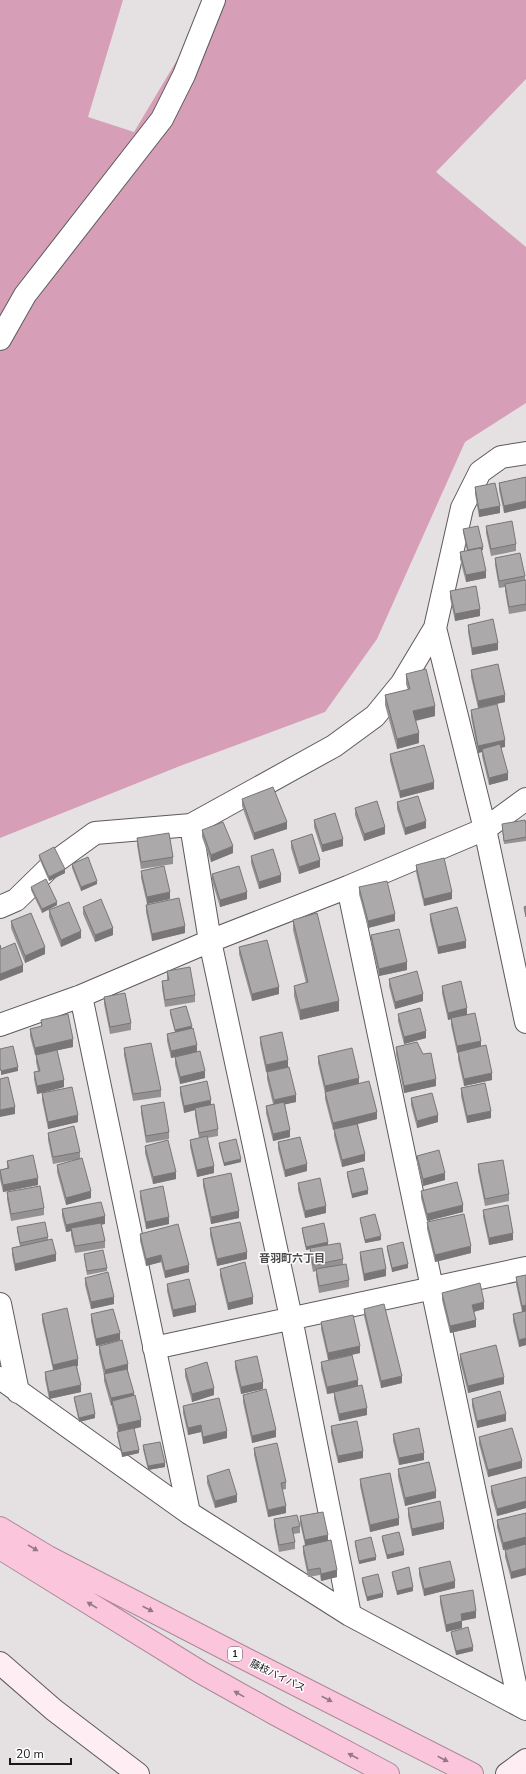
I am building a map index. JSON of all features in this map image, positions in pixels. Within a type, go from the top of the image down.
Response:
[{"type":"highway","name":"藤枝バイパス","points":[[0,1528],[48,1557],[472,1774]]},
{"type":"highway","points":[[0,1548],[202,1673],[388,1774]]},
{"type":"street","points":[[0,339],[24,295],[162,119],[184,75],[214,0]]},
{"type":"street","points":[[0,907],[16,900],[55,862],[95,833],[190,825],[334,746],[376,716],[402,683],[435,628],[462,508],[480,472],[502,457],[526,452]]},
{"type":"street","points":[[435,628],[523,989],[526,1022]]},
{"type":"street","points":[[0,1025],[81,996],[210,941],[348,887],[485,829],[526,799]]},
{"type":"street","points":[[190,825],[210,941],[291,1318],[350,1615]]},
{"type":"street","points":[[348,887],[520,1701]]},
{"type":"street","points":[[81,996],[189,1513]]},
{"type":"street","points":[[154,1348],[526,1268]]},
{"type":"street","points":[[0,1304],[18,1392]]},
{"type":"street","points":[[0,1378],[189,1513],[350,1615],[520,1701]]},
{"type":"street","points":[[0,1663],[54,1710],[138,1774]]},
{"type":"street","points":[[508,1774],[526,1760]]},
{"type":"shaded area","points":[[0,0],[123,0],[88,117],[134,132],[213,0],[526,0],[526,79],[436,172],[526,247],[526,403],[465,442],[377,639],[325,712],[180,766],[0,838]]},
{"type":"building","points":[[526,477],[526,501],[504,506],[499,483]]},
{"type":"building","points":[[495,483],[500,506],[479,510],[475,487]]},
{"type":"building","points":[[512,521],[516,544],[491,549],[486,526]]},
{"type":"building","points":[[478,526],[483,547],[468,550],[463,529]]},
{"type":"building","points":[[481,548],[486,571],[466,575],[460,552]]},
{"type":"building","points":[[520,553],[525,576],[499,581],[495,558]]},
{"type":"building","points":[[526,580],[526,604],[509,607],[505,584]]},
{"type":"building","points":[[476,586],[480,609],[455,614],[450,591]]},
{"type":"building","points":[[493,619],[498,643],[472,648],[468,625]]},
{"type":"building","points":[[498,664],[505,695],[478,701],[471,670]]},
{"type":"building","points":[[426,669],[435,706],[413,711],[419,733],[397,739],[385,695],[410,689],[406,674]]},
{"type":"building","points":[[497,704],[505,740],[478,746],[471,710]]},
{"type":"building","points":[[500,744],[508,773],[489,778],[482,749]]},
{"type":"building","points":[[424,745],[434,782],[400,791],[390,754]]},
{"type":"building","points":[[273,787],[287,822],[254,833],[242,799]]},
{"type":"building","points":[[418,796],[426,821],[405,828],[397,802]]},
{"type":"building","points":[[377,801],[385,827],[364,834],[355,808]]},
{"type":"building","points":[[335,813],[343,839],[322,845],[314,820]]},
{"type":"building","points":[[525,820],[526,837],[504,841],[502,824]]},
{"type":"building","points":[[223,822],[233,846],[211,855],[202,830]]},
{"type":"building","points":[[169,833],[173,857],[141,862],[137,838]]},
{"type":"building","points":[[312,834],[320,860],[299,867],[291,841]]},
{"type":"building","points":[[54,847],[65,869],[49,877],[39,855]]},
{"type":"building","points":[[273,849],[281,875],[259,882],[251,856]]},
{"type":"building","points":[[88,857],[97,881],[81,887],[72,864]]},
{"type":"building","points":[[444,858],[452,892],[424,899],[416,865]]},
{"type":"building","points":[[164,866],[170,892],[147,897],[141,871]]},
{"type":"building","points":[[239,866],[247,892],[220,900],[212,874]]},
{"type":"building","points":[[46,879],[57,902],[42,909],[31,887]]},
{"type":"building","points":[[387,881],[395,914],[368,921],[359,887]]},
{"type":"building","points":[[179,898],[185,926],[152,934],[146,905]]},
{"type":"building","points":[[101,899],[113,928],[95,935],[83,907]]},
{"type":"building","points":[[69,902],[81,931],[61,940],[49,910]]},
{"type":"building","points":[[526,906],[526,917],[524,907]]},
{"type":"building","points":[[457,907],[466,941],[438,947],[430,914]]},
{"type":"building","points":[[31,913],[45,947],[25,956],[11,921]]},
{"type":"building","points":[[317,913],[339,1001],[300,1010],[294,986],[308,982],[293,920]]},
{"type":"building","points":[[399,929],[407,962],[379,969],[371,935]]},
{"type":"building","points":[[267,940],[279,987],[252,994],[239,947]]},
{"type":"building","points":[[15,943],[23,965],[0,974],[0,945],[1,949]]},
{"type":"building","points":[[190,967],[195,995],[165,1000],[162,981],[169,980],[167,971]]},
{"type":"building","points":[[417,971],[423,994],[395,1002],[389,979]]},
{"type":"building","points":[[461,981],[467,1008],[448,1013],[442,986]]},
{"type":"building","points":[[125,993],[131,1023],[110,1027],[104,997]]},
{"type":"building","points":[[186,1006],[192,1026],[175,1030],[170,1010]]},
{"type":"building","points":[[420,1008],[426,1031],[404,1037],[398,1014]]},
{"type":"building","points":[[475,1013],[481,1041],[457,1046],[451,1018]]},
{"type":"building","points":[[68,1014],[73,1039],[35,1048],[30,1029],[42,1026],[41,1020]]},
{"type":"building","points":[[193,1028],[197,1045],[171,1051],[167,1034]]},
{"type":"building","points":[[282,1032],[288,1060],[266,1065],[260,1037]]},
{"type":"building","points":[[417,1042],[423,1054],[431,1053],[436,1079],[404,1086],[396,1047]]},
{"type":"building","points":[[151,1043],[161,1090],[133,1094],[124,1048]]},
{"type":"building","points":[[486,1045],[492,1073],[464,1079],[458,1052]]},
{"type":"building","points":[[13,1046],[18,1067],[1,1071],[0,1049]]},
{"type":"building","points":[[352,1048],[359,1078],[325,1086],[318,1056]]},
{"type":"building","points":[[57,1050],[64,1080],[37,1086],[34,1072],[40,1071],[36,1055]]},
{"type":"building","points":[[200,1051],[205,1071],[180,1077],[175,1057]]},
{"type":"building","points":[[289,1067],[296,1095],[274,1100],[267,1072]]},
{"type":"building","points":[[8,1077],[15,1107],[0,1110],[0,1079]]},
{"type":"building","points":[[207,1081],[211,1100],[184,1106],[180,1087]]},
{"type":"building","points":[[369,1081],[377,1112],[333,1123],[325,1092]]},
{"type":"building","points":[[485,1083],[491,1111],[467,1116],[461,1088]]},
{"type":"building","points":[[72,1087],[78,1115],[48,1122],[42,1093]]},
{"type":"building","points":[[432,1093],[438,1115],[417,1121],[411,1098]]},
{"type":"building","points":[[164,1102],[169,1132],[146,1136],[141,1106]]},
{"type":"building","points":[[284,1102],[290,1130],[273,1134],[266,1106]]},
{"type":"building","points":[[214,1104],[218,1129],[199,1133],[195,1108]]},
{"type":"building","points":[[357,1124],[365,1154],[342,1160],[334,1129]]},
{"type":"building","points":[[74,1126],[80,1152],[53,1157],[48,1133]]},
{"type":"building","points":[[207,1136],[214,1166],[197,1170],[190,1140]]},
{"type":"building","points":[[300,1137],[307,1164],[285,1170],[278,1142]]},
{"type":"building","points":[[236,1139],[241,1159],[224,1163],[219,1143]]},
{"type":"building","points":[[168,1140],[176,1172],[153,1177],[145,1146]]},
{"type":"building","points":[[439,1150],[445,1173],[423,1179],[417,1156]]},
{"type":"building","points":[[33,1155],[38,1178],[3,1185],[0,1170],[9,1168],[7,1161]]},
{"type":"building","points":[[82,1158],[91,1191],[66,1198],[57,1165]]},
{"type":"building","points":[[503,1160],[509,1194],[485,1199],[478,1164]]},
{"type":"building","points":[[363,1168],[368,1190],[352,1194],[347,1172]]},
{"type":"building","points":[[231,1173],[239,1211],[211,1217],[203,1179]]},
{"type":"building","points":[[320,1178],[326,1206],[305,1211],[298,1183]]},
{"type":"building","points":[[457,1182],[463,1205],[427,1214],[421,1191]]},
{"type":"building","points":[[40,1186],[44,1208],[11,1214],[7,1192]]},
{"type":"building","points":[[163,1186],[169,1217],[146,1222],[140,1191]]},
{"type":"building","points":[[101,1202],[105,1216],[66,1225],[62,1209]]},
{"type":"building","points":[[508,1205],[513,1233],[489,1238],[483,1210]]},
{"type":"building","points":[[375,1214],[381,1236],[365,1240],[360,1218]]},
{"type":"building","points":[[464,1214],[471,1246],[435,1255],[427,1222]]},
{"type":"building","points":[[45,1222],[48,1237],[20,1243],[17,1227]]},
{"type":"building","points":[[240,1222],[247,1252],[217,1259],[210,1228]]},
{"type":"building","points":[[101,1223],[105,1241],[75,1246],[71,1228]]},
{"type":"building","points":[[324,1223],[328,1242],[306,1247],[302,1228]]},
{"type":"building","points":[[178,1224],[189,1265],[165,1271],[161,1255],[146,1259],[140,1234]]},
{"type":"building","points":[[52,1239],[56,1254],[15,1264],[12,1248]]},
{"type":"building","points":[[403,1242],[408,1264],[392,1268],[387,1246]]},
{"type":"building","points":[[340,1243],[343,1259],[313,1265],[310,1248]]},
{"type":"building","points":[[382,1248],[386,1269],[364,1274],[360,1252]]},
{"type":"building","points":[[103,1250],[107,1268],[87,1271],[84,1254]]},
{"type":"building","points":[[245,1262],[253,1297],[228,1303],[220,1269]]},
{"type":"building","points":[[346,1264],[349,1280],[319,1286],[316,1269]]},
{"type":"building","points":[[108,1272],[114,1297],[91,1302],[85,1278]]},
{"type":"building","points":[[526,1275],[526,1305],[522,1306],[516,1277]]},
{"type":"building","points":[[189,1279],[196,1305],[173,1310],[167,1284]]},
{"type":"building","points":[[480,1283],[484,1302],[472,1305],[476,1320],[450,1326],[442,1293]]},
{"type":"building","points":[[384,1304],[402,1376],[381,1381],[364,1309]]},
{"type":"building","points":[[67,1308],[78,1359],[53,1365],[42,1314]]},
{"type":"building","points":[[113,1309],[120,1333],[96,1339],[91,1314]]},
{"type":"building","points":[[526,1311],[526,1338],[519,1340],[513,1314]]},
{"type":"building","points":[[353,1315],[360,1346],[328,1353],[321,1322]]},
{"type":"building","points":[[122,1340],[128,1364],[105,1370],[99,1346]]},
{"type":"building","points":[[496,1345],[504,1377],[468,1386],[460,1354]]},
{"type":"building","points":[[352,1355],[358,1380],[327,1387],[321,1362]]},
{"type":"building","points":[[257,1356],[263,1382],[241,1387],[235,1361]]},
{"type":"building","points":[[207,1362],[214,1388],[192,1394],[185,1369]]},
{"type":"building","points":[[76,1365],[81,1385],[49,1392],[45,1372]]},
{"type":"building","points":[[127,1369],[134,1393],[111,1398],[104,1374]]},
{"type":"building","points":[[362,1385],[367,1408],[339,1414],[334,1392]]},
{"type":"building","points":[[266,1389],[276,1430],[252,1436],[243,1395]]},
{"type":"building","points":[[500,1391],[506,1414],[477,1421],[472,1399]]},
{"type":"building","points":[[91,1393],[95,1414],[79,1418],[74,1397]]},
{"type":"building","points":[[135,1395],[141,1420],[118,1425],[112,1401]]},
{"type":"building","points":[[219,1398],[227,1431],[203,1437],[201,1425],[188,1428],[183,1406]]},
{"type":"building","points":[[357,1421],[363,1451],[338,1456],[331,1426]]},
{"type":"building","points":[[134,1428],[139,1450],[122,1453],[117,1432]]},
{"type":"building","points":[[419,1428],[424,1453],[399,1458],[393,1434]]},
{"type":"building","points":[[512,1428],[522,1461],[488,1470],[479,1437]]},
{"type":"building","points":[[160,1442],[165,1463],[148,1466],[143,1445]]},
{"type":"building","points":[[277,1443],[286,1482],[281,1483],[286,1506],[268,1510],[254,1448]]},
{"type":"building","points":[[429,1462],[436,1491],[405,1498],[398,1469]]},
{"type":"building","points":[[229,1469],[237,1495],[215,1501],[207,1476]]},
{"type":"building","points":[[390,1473],[399,1518],[370,1525],[360,1479]]},
{"type":"building","points":[[526,1477],[526,1501],[497,1509],[491,1486]]},
{"type":"building","points":[[440,1501],[444,1522],[412,1529],[408,1508]]},
{"type":"building","points":[[323,1512],[328,1535],[305,1540],[300,1516]]},
{"type":"building","points":[[526,1513],[526,1537],[503,1543],[497,1520]]},
{"type":"building","points":[[297,1515],[300,1526],[292,1528],[295,1542],[279,1545],[274,1519]]},
{"type":"building","points":[[399,1532],[404,1551],[387,1555],[382,1536]]},
{"type":"building","points":[[371,1537],[376,1557],[359,1561],[355,1541]]},
{"type":"building","points":[[331,1540],[337,1570],[321,1574],[320,1568],[308,1570],[303,1546]]},
{"type":"building","points":[[526,1544],[526,1568],[511,1572],[505,1550]]},
{"type":"building","points":[[450,1561],[455,1581],[424,1589],[419,1568]]},
{"type":"building","points":[[409,1567],[413,1587],[397,1591],[392,1572]]},
{"type":"building","points":[[378,1574],[383,1593],[367,1597],[362,1578]]},
{"type":"building","points":[[473,1590],[476,1611],[461,1614],[462,1621],[446,1625],[440,1596]]},
{"type":"building","points":[[468,1627],[473,1647],[456,1651],[451,1632]]},
{"type":"district","name":"音羽町六丁目","points":[[292,1258]]}]
